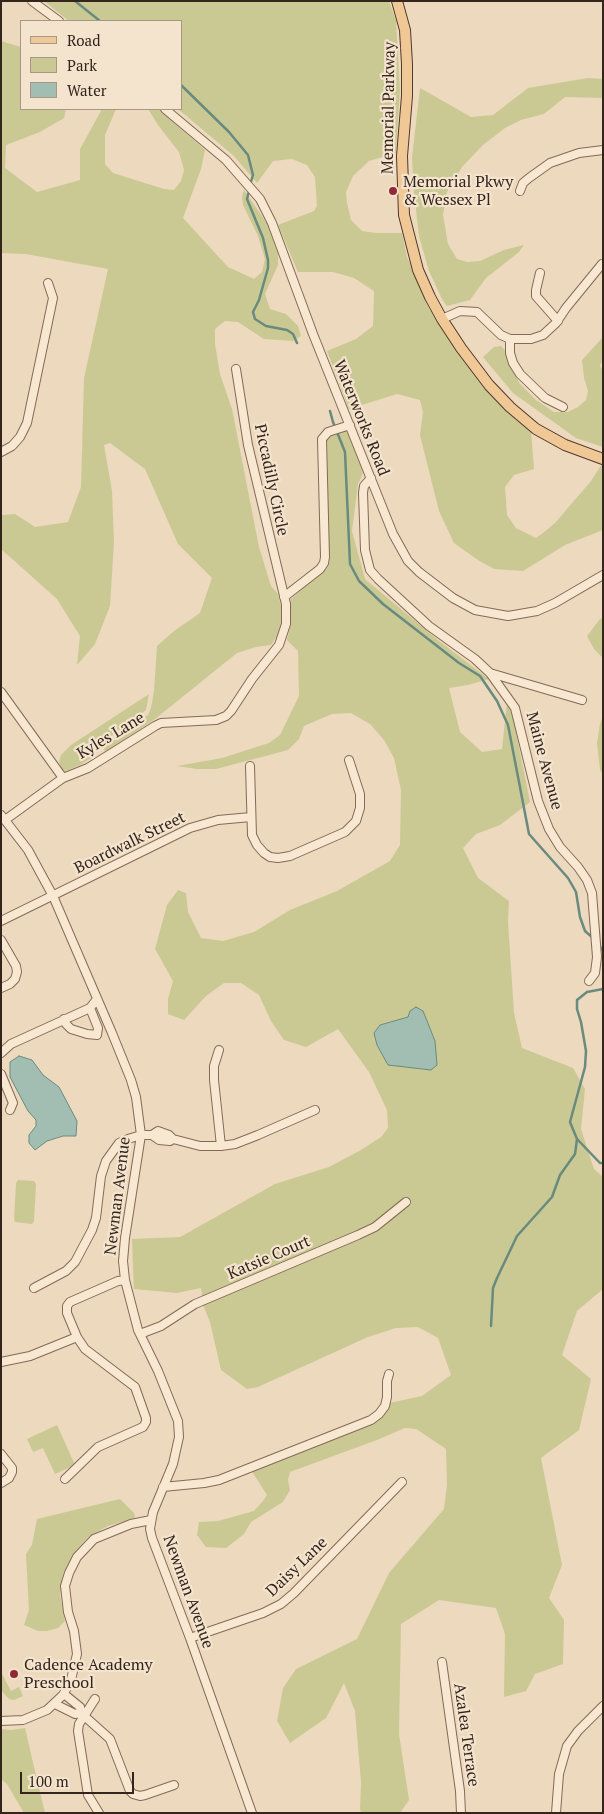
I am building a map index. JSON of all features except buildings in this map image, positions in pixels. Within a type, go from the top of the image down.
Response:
[{"type":"main road","name":"Memorial Parkway","points":[[397,1],[405,30],[407,64],[407,96],[402,156],[404,215],[418,270],[430,298],[442,319],[489,385],[510,407],[536,429],[559,442],[603,459]]},
{"type":"street","points":[[32,1],[58,20]]},
{"type":"street","name":"Waterworks Road","points":[[166,110],[226,160],[247,182],[260,200],[272,223],[346,426],[393,534],[408,561],[422,575],[453,598],[475,610],[508,616],[536,611],[603,575]]},
{"type":"street","points":[[520,191],[523,183],[550,163],[570,155],[603,150]]},
{"type":"street","points":[[442,319],[460,311],[477,312],[484,317],[492,328],[510,339],[531,340],[543,335],[558,321],[566,308],[602,264]]},
{"type":"street","points":[[540,273],[536,296],[558,321]]},
{"type":"street","points":[[1,452],[12,446],[27,423],[53,298],[48,283]]},
{"type":"street","points":[[510,339],[510,354],[520,374],[545,398],[562,407]]},
{"type":"street","name":"Piccadilly Circle","points":[[236,369],[241,390],[248,445],[284,597]]},
{"type":"street","points":[[284,597],[320,569],[324,563],[322,439],[328,432],[346,426]]},
{"type":"street","name":"Maine Avenue","points":[[370,478],[364,486],[363,493],[365,550],[370,570],[378,580],[429,626],[475,659],[490,673],[515,708],[538,801],[549,829],[560,847],[587,880],[592,893],[597,964],[595,973],[589,981]]},
{"type":"street","name":"Kyles Lane","points":[[3,818],[62,778],[88,768],[161,723],[216,720],[226,716],[231,712],[252,679],[279,645],[286,624],[287,613],[284,597]]},
{"type":"street","points":[[490,673],[582,700]]},
{"type":"street","points":[[1,692],[62,778]]},
{"type":"street","points":[[250,766],[252,835],[256,846],[274,858],[290,856],[345,832],[356,821],[360,808],[360,790],[349,760]]},
{"type":"street","name":"Newman Avenue","points":[[3,818],[28,850],[53,896],[131,1080],[136,1097],[141,1135],[125,1238],[125,1280],[133,1315],[140,1334],[178,1421],[179,1437],[177,1448],[151,1520],[150,1529],[154,1545],[190,1638],[252,1813]]},
{"type":"street","name":"Boardwalk Street","points":[[1,921],[190,828],[218,820],[251,818]]},
{"type":"street","points":[[1,940],[16,966],[17,972],[12,982],[1,988]]},
{"type":"street","points":[[1,1053],[11,1044],[90,1008],[97,999]]},
{"type":"street","points":[[64,1019],[71,1030],[97,1035],[98,1028],[90,1008]]},
{"type":"street","points":[[218,1050],[214,1066],[214,1080],[221,1146]]},
{"type":"street","points":[[1,1074],[13,1103],[10,1110]]},
{"type":"street","points":[[34,1288],[66,1271],[75,1262],[92,1230],[96,1218],[101,1176],[106,1161],[119,1143],[141,1135],[152,1135],[159,1140],[170,1141],[173,1139],[200,1146],[235,1144],[315,1110]]},
{"type":"street","name":"Katsie Court","points":[[140,1334],[161,1326],[195,1304],[366,1231],[389,1217],[406,1202]]},
{"type":"street","points":[[65,1478],[98,1446],[145,1425],[146,1418],[135,1387],[85,1350],[77,1337],[67,1313],[67,1306],[70,1302],[118,1281],[125,1280]]},
{"type":"street","points":[[1,1362],[25,1358],[77,1337]]},
{"type":"street","points":[[163,1487],[220,1480],[371,1420],[385,1406],[389,1374]]},
{"type":"street","points":[[1,1454],[12,1468],[12,1472],[9,1478],[1,1483]]},
{"type":"street","name":"Daisy Lane","points":[[190,1638],[263,1613],[280,1604],[294,1593],[402,1482]]},
{"type":"street","points":[[1,1721],[23,1720],[47,1710],[64,1694],[74,1670],[77,1654],[76,1641],[65,1596],[69,1573],[77,1557],[94,1540],[131,1524],[151,1520]]},
{"type":"street","name":"Azalea Terrace","points":[[442,1662],[460,1791],[460,1813]]},
{"type":"street","points":[[64,1694],[80,1707],[83,1714],[110,1739],[130,1791],[133,1794],[145,1795],[174,1785]]},
{"type":"street","points":[[95,1699],[83,1714],[78,1732],[88,1795],[99,1813]]},
{"type":"street","points":[[55,1704],[75,1714],[83,1714]]},
{"type":"street","points":[[556,1813],[560,1767],[567,1746],[578,1731],[603,1706]]},
{"type":"green space","points":[[44,1],[389,1],[396,21],[400,90],[396,153],[369,161],[353,176],[346,192],[351,220],[362,231],[402,233],[407,257],[429,309],[477,377],[498,403],[531,431],[534,469],[514,475],[505,487],[507,515],[516,528],[536,538],[543,533],[555,523],[591,481],[602,464],[603,530],[565,545],[523,571],[494,569],[454,543],[439,511],[420,435],[423,412],[420,400],[397,394],[349,409],[327,351],[356,339],[373,326],[374,291],[354,278],[333,272],[298,272],[278,225],[314,211],[317,206],[315,177],[307,165],[292,159],[273,161],[257,183],[234,156],[179,110],[182,110],[182,20],[68,20]]},
{"type":"green space","points":[[1,41],[20,47],[20,110],[66,110],[64,118],[40,132],[6,145],[5,168],[37,192],[80,180],[80,149],[101,110],[116,110],[105,135],[105,164],[113,173],[164,189],[174,190],[181,181],[184,170],[179,152],[149,110],[159,110],[205,150],[201,169],[183,218],[228,267],[254,279],[262,272],[265,259],[258,236],[243,205],[242,197],[244,190],[268,225],[278,253],[278,265],[265,294],[270,309],[286,314],[298,326],[301,336],[293,341],[264,339],[238,322],[225,321],[215,329],[215,344],[220,374],[232,409],[259,547],[271,586],[278,594],[281,606],[282,624],[279,633],[271,645],[237,653],[155,719],[106,751],[104,750],[105,747],[148,715],[154,691],[157,646],[174,631],[200,613],[212,578],[178,544],[145,469],[110,443],[104,445],[112,491],[114,542],[110,606],[95,644],[77,665],[80,636],[57,599],[1,549],[2,515],[15,514],[35,527],[68,522],[81,487],[84,378],[108,269],[26,254],[1,253]]},
{"type":"green space","points":[[588,78],[603,79],[603,98],[565,97],[544,114],[521,120],[505,128],[483,145],[462,167],[447,192],[443,215],[448,244],[457,259],[467,262],[480,261],[504,250],[524,245],[519,252],[486,278],[470,300],[447,306],[429,271],[419,236],[412,158],[420,88],[471,117],[493,115],[528,88]]},
{"type":"green space","points":[[603,337],[603,359],[600,366],[603,371],[603,447],[576,438],[513,393],[483,357],[494,347],[501,346],[505,350],[520,384],[536,400],[554,412],[568,412],[586,400],[588,391],[582,360]]},
{"type":"green space","points":[[345,430],[351,437],[363,473],[358,484],[352,531],[365,579],[439,641],[489,679],[449,688],[460,732],[482,752],[502,749],[507,702],[513,717],[530,802],[500,825],[476,834],[463,848],[478,878],[509,901],[508,922],[514,1013],[522,1048],[573,1068],[585,1089],[581,1129],[594,1169],[603,1177],[603,1289],[577,1311],[562,1355],[591,1379],[579,1430],[541,1458],[562,1565],[549,1598],[564,1620],[563,1664],[535,1674],[526,1691],[504,1697],[505,1634],[496,1608],[439,1600],[401,1624],[399,1734],[409,1800],[400,1813],[362,1813],[360,1810],[361,1782],[355,1711],[344,1683],[326,1718],[290,1743],[277,1721],[283,1688],[296,1669],[357,1639],[389,1573],[444,1509],[447,1485],[446,1449],[416,1429],[405,1428],[290,1472],[288,1480],[290,1490],[283,1502],[251,1522],[244,1534],[226,1548],[206,1547],[197,1535],[199,1522],[218,1521],[254,1511],[263,1501],[267,1495],[251,1470],[378,1419],[385,1413],[389,1403],[422,1396],[451,1375],[438,1338],[418,1327],[396,1328],[368,1337],[258,1387],[247,1389],[221,1370],[210,1322],[203,1305],[201,1288],[177,1293],[134,1289],[132,1239],[180,1237],[275,1184],[329,1167],[381,1137],[388,1128],[387,1110],[369,1072],[338,1029],[306,1047],[284,1040],[271,1021],[259,995],[241,983],[224,983],[206,996],[184,1020],[168,1014],[168,999],[173,981],[155,949],[167,905],[178,890],[186,893],[188,912],[201,938],[223,941],[254,932],[290,910],[337,891],[390,861],[400,845],[401,790],[394,758],[384,740],[370,724],[351,713],[332,714],[304,726],[299,739],[288,750],[216,769],[177,766],[222,758],[269,743],[280,735],[299,696],[298,651],[287,640],[291,624],[291,599],[328,567],[327,440],[330,436]],"holes":[[[408,1017],[388,1065],[380,1025]]]},
{"type":"green space","points":[[603,618],[603,658],[594,649],[587,636],[600,619]]},
{"type":"green space","points":[[149,694],[146,710],[106,740],[91,758],[63,772],[59,762],[61,755],[71,745]]},
{"type":"green space","points":[[603,715],[603,774],[600,770],[597,743]]},
{"type":"green space","points":[[18,1180],[34,1181],[36,1184],[34,1221],[32,1224],[15,1222],[14,1220],[16,1183]]},
{"type":"green space","points":[[57,1425],[75,1465],[55,1474],[43,1448],[33,1452],[27,1439]]},
{"type":"green space","points":[[120,1499],[134,1513],[135,1518],[108,1526],[88,1537],[73,1554],[63,1574],[60,1595],[65,1621],[58,1628],[47,1631],[38,1631],[24,1625],[29,1610],[26,1554],[32,1545],[37,1519]]},
{"type":"green space","points":[[1,1672],[11,1691],[19,1687],[23,1696],[14,1700],[9,1699],[1,1690]]},
{"type":"green space","points":[[25,1728],[45,1813],[24,1813],[7,1784],[1,1779],[1,1729]]},
{"type":"water","points":[[416,1007],[423,1011],[435,1041],[437,1065],[431,1070],[388,1065],[377,1045],[374,1033],[380,1025],[408,1017],[410,1011]]},
{"type":"water","points":[[19,1056],[32,1060],[43,1075],[59,1087],[77,1121],[76,1136],[63,1136],[47,1141],[35,1150],[29,1143],[29,1135],[36,1126],[36,1120],[28,1111],[10,1077],[10,1062]]},
{"type":"waterway","points":[[75,1],[99,20]]},
{"type":"waterway","points":[[182,86],[229,132],[248,155],[253,175],[250,185]]},
{"type":"waterway","points":[[249,191],[247,199],[263,238],[268,260],[268,268],[259,300],[253,312],[255,319],[266,326],[287,330],[293,334],[297,343]]},
{"type":"waterway","points":[[330,411],[345,452],[350,564],[359,581],[383,604],[459,663],[480,676],[497,701],[508,725],[529,834],[568,878],[576,892],[580,917],[585,931],[593,938]]},
{"type":"waterway","points":[[598,944],[603,951]]},
{"type":"waterway","points":[[603,989],[587,992],[577,1000],[577,1009],[586,1051],[585,1067],[570,1122],[577,1139],[600,1163],[603,1163]]},
{"type":"waterway","points":[[491,1326],[493,1288],[497,1278],[517,1236],[552,1197],[560,1175],[575,1154],[577,1139]]},
{"type":"place","name":"Memorial Pkwy & Wessex Pl","points":[[393,191]]},
{"type":"place","name":"Cadence Academy Preschool","points":[[14,1674]]}]
